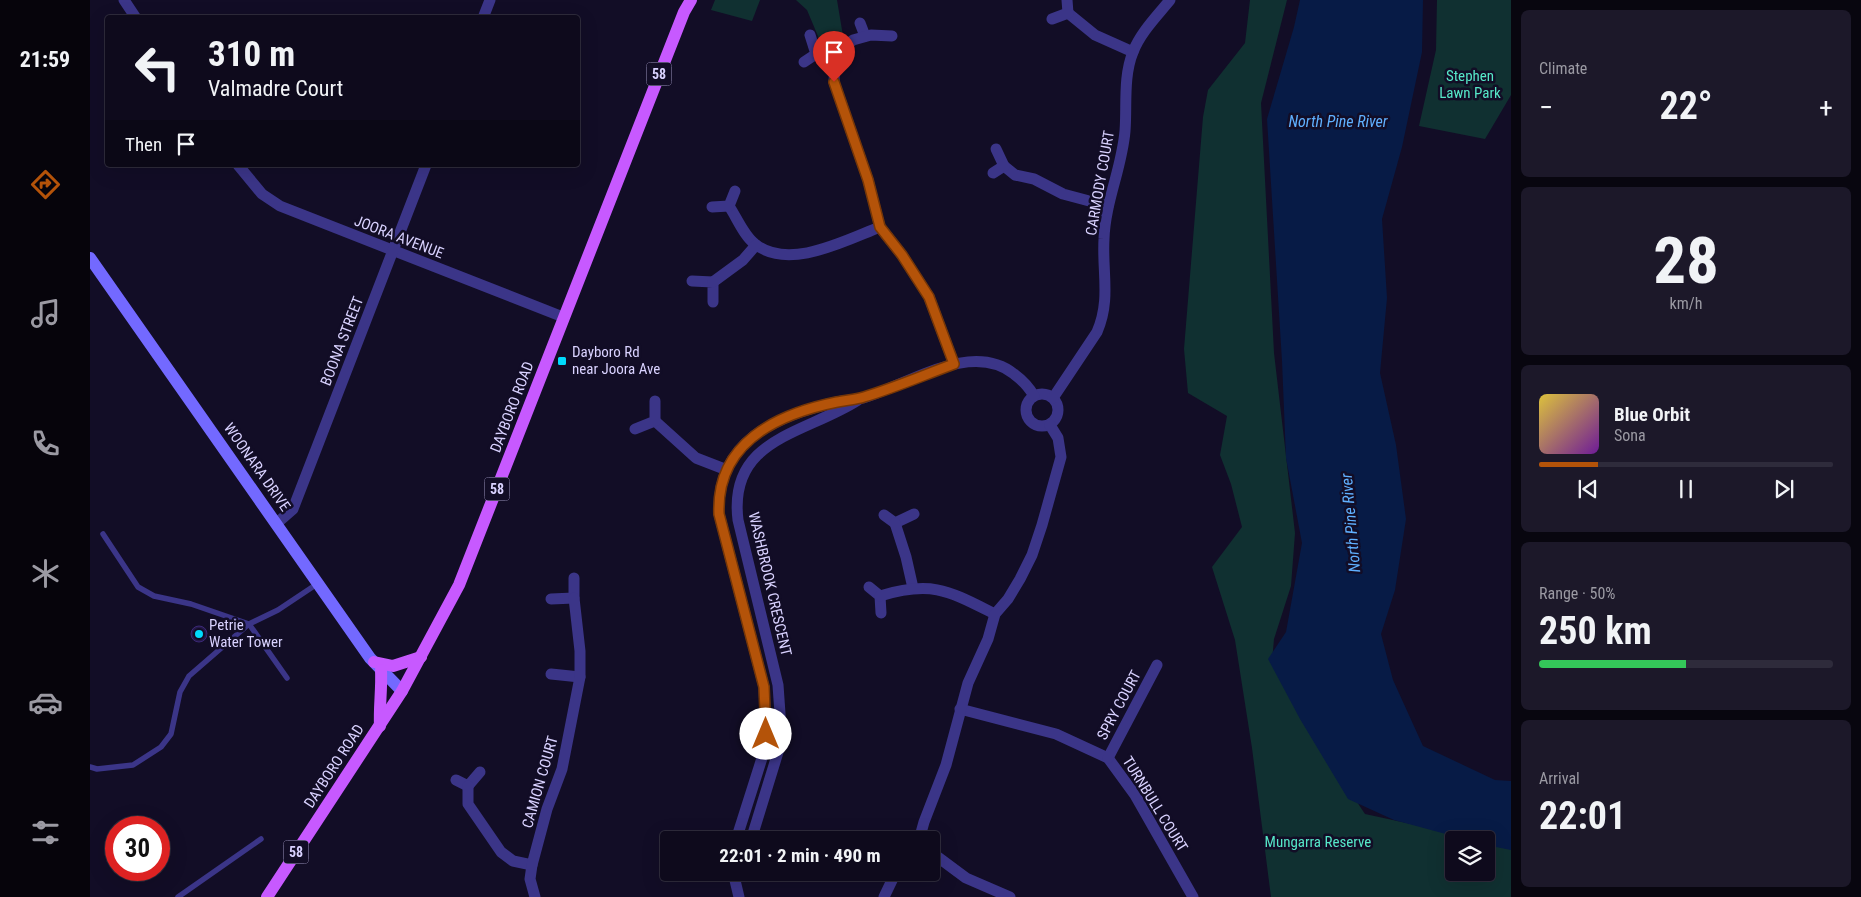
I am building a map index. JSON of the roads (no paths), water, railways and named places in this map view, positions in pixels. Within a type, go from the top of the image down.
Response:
[{"type":"main road","name":"DAYBORO ROAD","points":[[267,897],[402,691],[459,585],[684,6],[691,0]]},
{"type":"main road","points":[[380,726],[378,706],[382,688],[377,666],[393,666],[421,657]]},
{"type":"street","points":[[124,0],[134,15]]},
{"type":"street","points":[[484,15],[490,0]]},
{"type":"street","points":[[1067,0],[1068,13],[1095,35],[1133,52]]},
{"type":"street","name":"CARMODY COURT","points":[[1053,398],[1097,332],[1102,320],[1106,298],[1104,241],[1108,206],[1122,154],[1128,71],[1133,52],[1142,36],[1170,0]]},
{"type":"street","points":[[1052,19],[1068,13]]},
{"type":"street","points":[[860,23],[864,36]]},
{"type":"street","points":[[810,35],[816,54]]},
{"type":"street","points":[[892,36],[864,36],[848,45],[835,60],[834,75],[836,89],[868,180],[880,227],[902,255],[929,297],[954,364]]},
{"type":"street","points":[[816,54],[835,60]]},
{"type":"street","points":[[804,62],[816,54]]},
{"type":"street","points":[[996,149],[1004,166],[1015,175],[1034,179],[1063,194],[1108,206]]},
{"type":"street","points":[[993,173],[1004,166]]},
{"type":"street","name":"JOORA AVENUE","points":[[240,167],[262,194],[280,206],[563,317]]},
{"type":"street","name":"BOONA STREET","points":[[277,523],[293,508],[425,167]]},
{"type":"street","points":[[729,206],[735,191]]},
{"type":"street","points":[[729,206],[756,245],[778,252],[811,253],[880,227]]},
{"type":"street","points":[[712,207],[729,206]]},
{"type":"street","points":[[692,281],[713,282],[743,260],[756,245]]},
{"type":"street","name":"WOONARA DRIVE","points":[[90,258],[377,666],[402,691]]},
{"type":"street","points":[[713,282],[713,302]]},
{"type":"street","name":"WASHBROOK CRESCENT","points":[[754,831],[779,750],[780,707],[778,685],[738,520],[736,504],[738,490],[749,463],[768,445],[840,411],[862,398],[954,364],[968,361],[995,363],[1006,368],[1025,383],[1034,396]]},
{"type":"street","points":[[1044,394],[1053,398],[1058,412],[1050,425],[1034,424],[1027,416],[1027,405],[1034,396],[1044,394]]},
{"type":"street","name":"WASHBROOK CRESCENT","points":[[739,831],[762,758],[766,711],[764,687],[719,514],[718,500],[727,470],[740,448],[767,426],[836,402],[862,398]]},
{"type":"street","points":[[655,401],[655,422],[696,458],[727,470]]},
{"type":"street","points":[[635,429],[655,422]]},
{"type":"street","points":[[922,831],[946,765],[968,683],[988,639],[994,614],[1008,599],[1020,579],[1032,555],[1042,525],[1061,457],[1058,438],[1050,425]]},
{"type":"street","points":[[895,523],[914,514]]},
{"type":"street","points":[[884,515],[895,523],[906,557],[913,588]]},
{"type":"street","name":"CAMION COURT","points":[[535,897],[530,879],[532,866],[547,809],[562,770],[580,676],[580,651],[574,598],[574,578]]},
{"type":"street","points":[[869,587],[880,596],[881,613]]},
{"type":"street","points":[[880,596],[913,588],[928,587],[946,590],[994,614]]},
{"type":"street","points":[[551,599],[574,598]]},
{"type":"street","name":"SPRY COURT","points":[[1108,758],[1157,665]]},
{"type":"street","points":[[551,674],[580,676]]},
{"type":"street","name":"TURNBULL COURT","points":[[960,709],[1056,734],[1108,758],[1135,795],[1193,897]]},
{"type":"street","points":[[480,772],[468,786],[468,804],[501,852],[513,861],[532,866]]},
{"type":"street","points":[[456,780],[468,786]]},
{"type":"street","points":[[940,859],[966,878],[1010,897]]},
{"type":"street","points":[[735,881],[739,896]]},
{"type":"street","points":[[739,896],[742,881]]},
{"type":"street","points":[[884,897],[892,881]]},
{"type":"lane","points":[[103,534],[138,587],[154,596],[191,604],[249,624],[287,678]]},
{"type":"lane","points":[[90,767],[133,765],[161,747],[171,734],[180,692],[189,676],[249,624],[278,610],[318,584]]},
{"type":"lane","points":[[178,897],[261,839]]},
{"type":"water","name":"North Pine River","points":[[1300,0],[1423,0],[1422,52],[1402,147],[1382,219],[1387,298],[1380,373],[1396,445],[1406,519],[1395,590],[1381,634],[1393,680],[1423,746],[1495,780],[1511,781],[1511,850],[1495,847],[1495,831],[1445,831],[1445,834],[1394,820],[1348,799],[1300,719],[1268,659],[1286,632],[1302,543],[1286,458],[1267,119]]},
{"type":"place","name":"Dayboro Rd near Joora Ave","points":[[562,361]]},
{"type":"place","name":"Petrie Water Tower","points":[[199,634]]},
{"type":"park label","name":"Stephen Lawn Park","points":[[1470,84]]},
{"type":"park label","name":"Mungarra Reserve","points":[[1318,842]]}]
